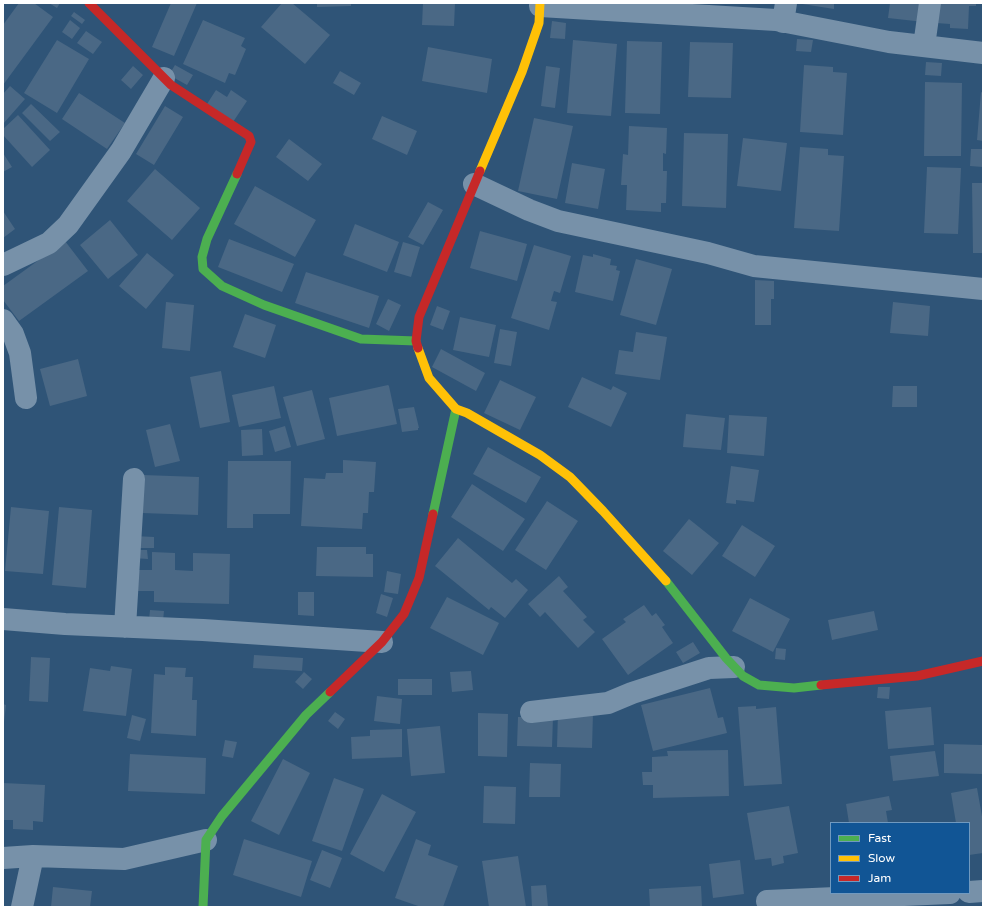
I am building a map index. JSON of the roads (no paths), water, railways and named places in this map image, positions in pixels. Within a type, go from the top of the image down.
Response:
[{"type":"street","points":[[89,3],[172,85],[249,136],[251,142],[207,239],[202,257],[203,269],[222,286],[264,305],[361,338],[416,341]]},
{"type":"street","points":[[924,46],[930,3]]},
{"type":"street","points":[[983,53],[889,42],[784,12],[776,20],[540,4],[539,23],[522,72],[419,317],[416,341],[429,378],[456,409],[540,455],[570,477],[603,511],[672,588],[726,658],[743,676],[759,685],[794,688],[917,676],[983,661]]},
{"type":"street","points":[[3,265],[49,243],[68,224],[121,151],[164,78]]},
{"type":"street","points":[[474,184],[529,210],[558,221],[708,253],[754,266],[983,289]]},
{"type":"street","points":[[3,320],[13,334],[20,354],[26,398]]},
{"type":"street","points":[[203,907],[206,840],[222,816],[306,715],[382,642],[404,614],[419,578],[456,409]]},
{"type":"street","points":[[125,627],[134,479]]},
{"type":"street","points":[[3,619],[65,624],[382,642]]},
{"type":"street","points":[[531,712],[608,703],[632,693],[709,668],[734,666]]},
{"type":"street","points":[[3,858],[33,856],[124,859],[206,840]]},
{"type":"street","points":[[22,907],[33,856]]},
{"type":"street","points":[[970,892],[983,891]]},
{"type":"street","points":[[767,901],[927,894]]}]
